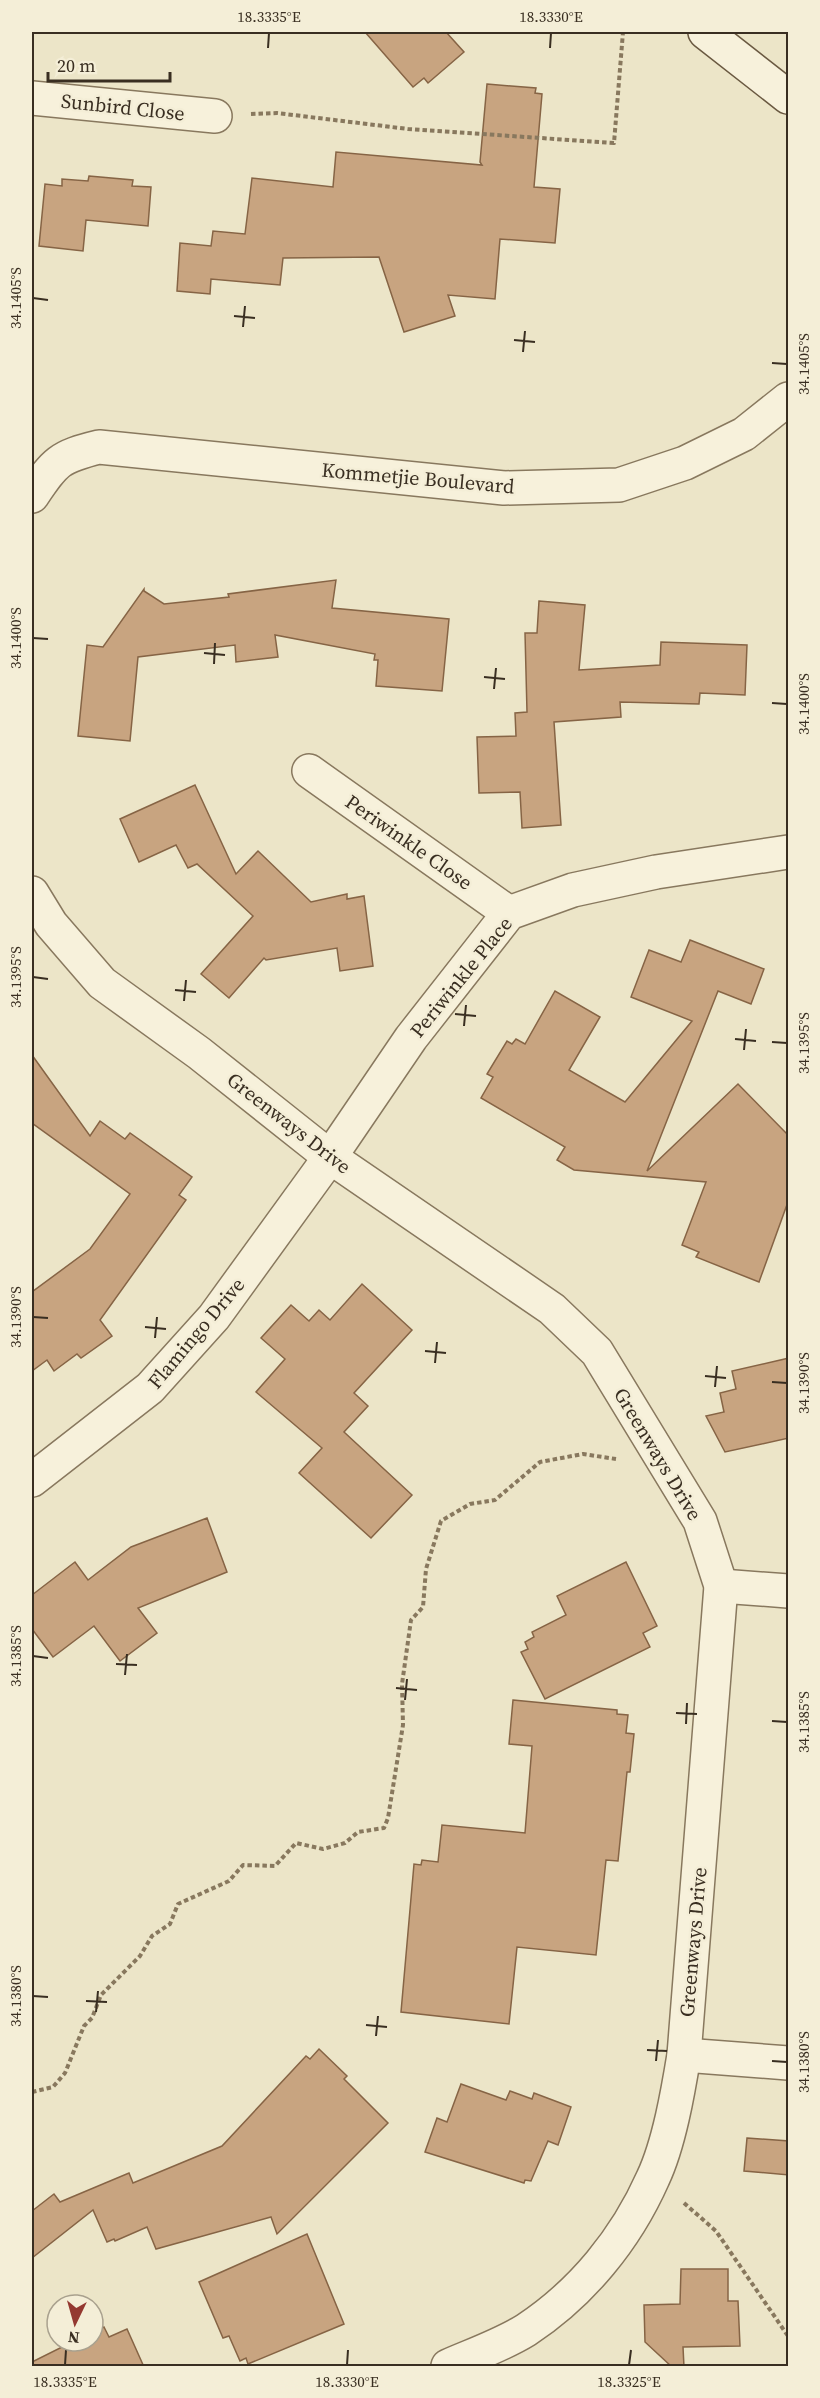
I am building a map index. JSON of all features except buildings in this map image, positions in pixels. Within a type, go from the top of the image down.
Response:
[{"type":"street","points":[[705,32],[789,97]]},
{"type":"street","name":"Sunbird Close","points":[[32,98],[215,116]]},
{"type":"street","name":"Kommetjie Boulevard","points":[[42,460],[99,447],[504,488],[619,485],[685,463],[744,434],[789,399]]},
{"type":"street","points":[[32,496],[42,460]]},
{"type":"street","name":"Periwinkle Close","points":[[309,771],[509,913]]},
{"type":"street","name":"Periwinkle Place","points":[[330,1157],[411,1038],[509,913],[573,890],[656,872],[789,852]]},
{"type":"street","name":"Greenways Drive","points":[[32,892],[51,924],[102,983],[199,1053],[330,1157],[552,1309],[597,1352],[700,1521],[721,1586],[684,2055],[676,2098],[654,2176],[631,2223],[582,2284],[524,2331],[448,2367]]},
{"type":"street","name":"Flamingo Drive","points":[[32,1480],[150,1388],[214,1317],[330,1157]]},
{"type":"street","points":[[721,1586],[789,1591]]},
{"type":"street","points":[[684,2055],[789,2063]]},
{"type":"path","points":[[215,116],[277,113],[408,129],[614,143],[623,32]]},
{"type":"path","points":[[32,2092],[53,2087],[65,2073],[84,2026],[92,2018],[101,1995],[140,1956],[152,1936],[170,1924],[178,1904],[229,1881],[243,1865],[274,1866],[296,1843],[323,1850],[345,1843],[358,1832],[384,1828],[388,1818],[403,1725],[402,1684],[411,1620],[423,1607],[426,1569],[441,1521],[470,1504],[495,1500],[540,1462],[583,1454],[667,1467]]},
{"type":"path","points":[[654,2176],[716,2231],[789,2336]]}]
